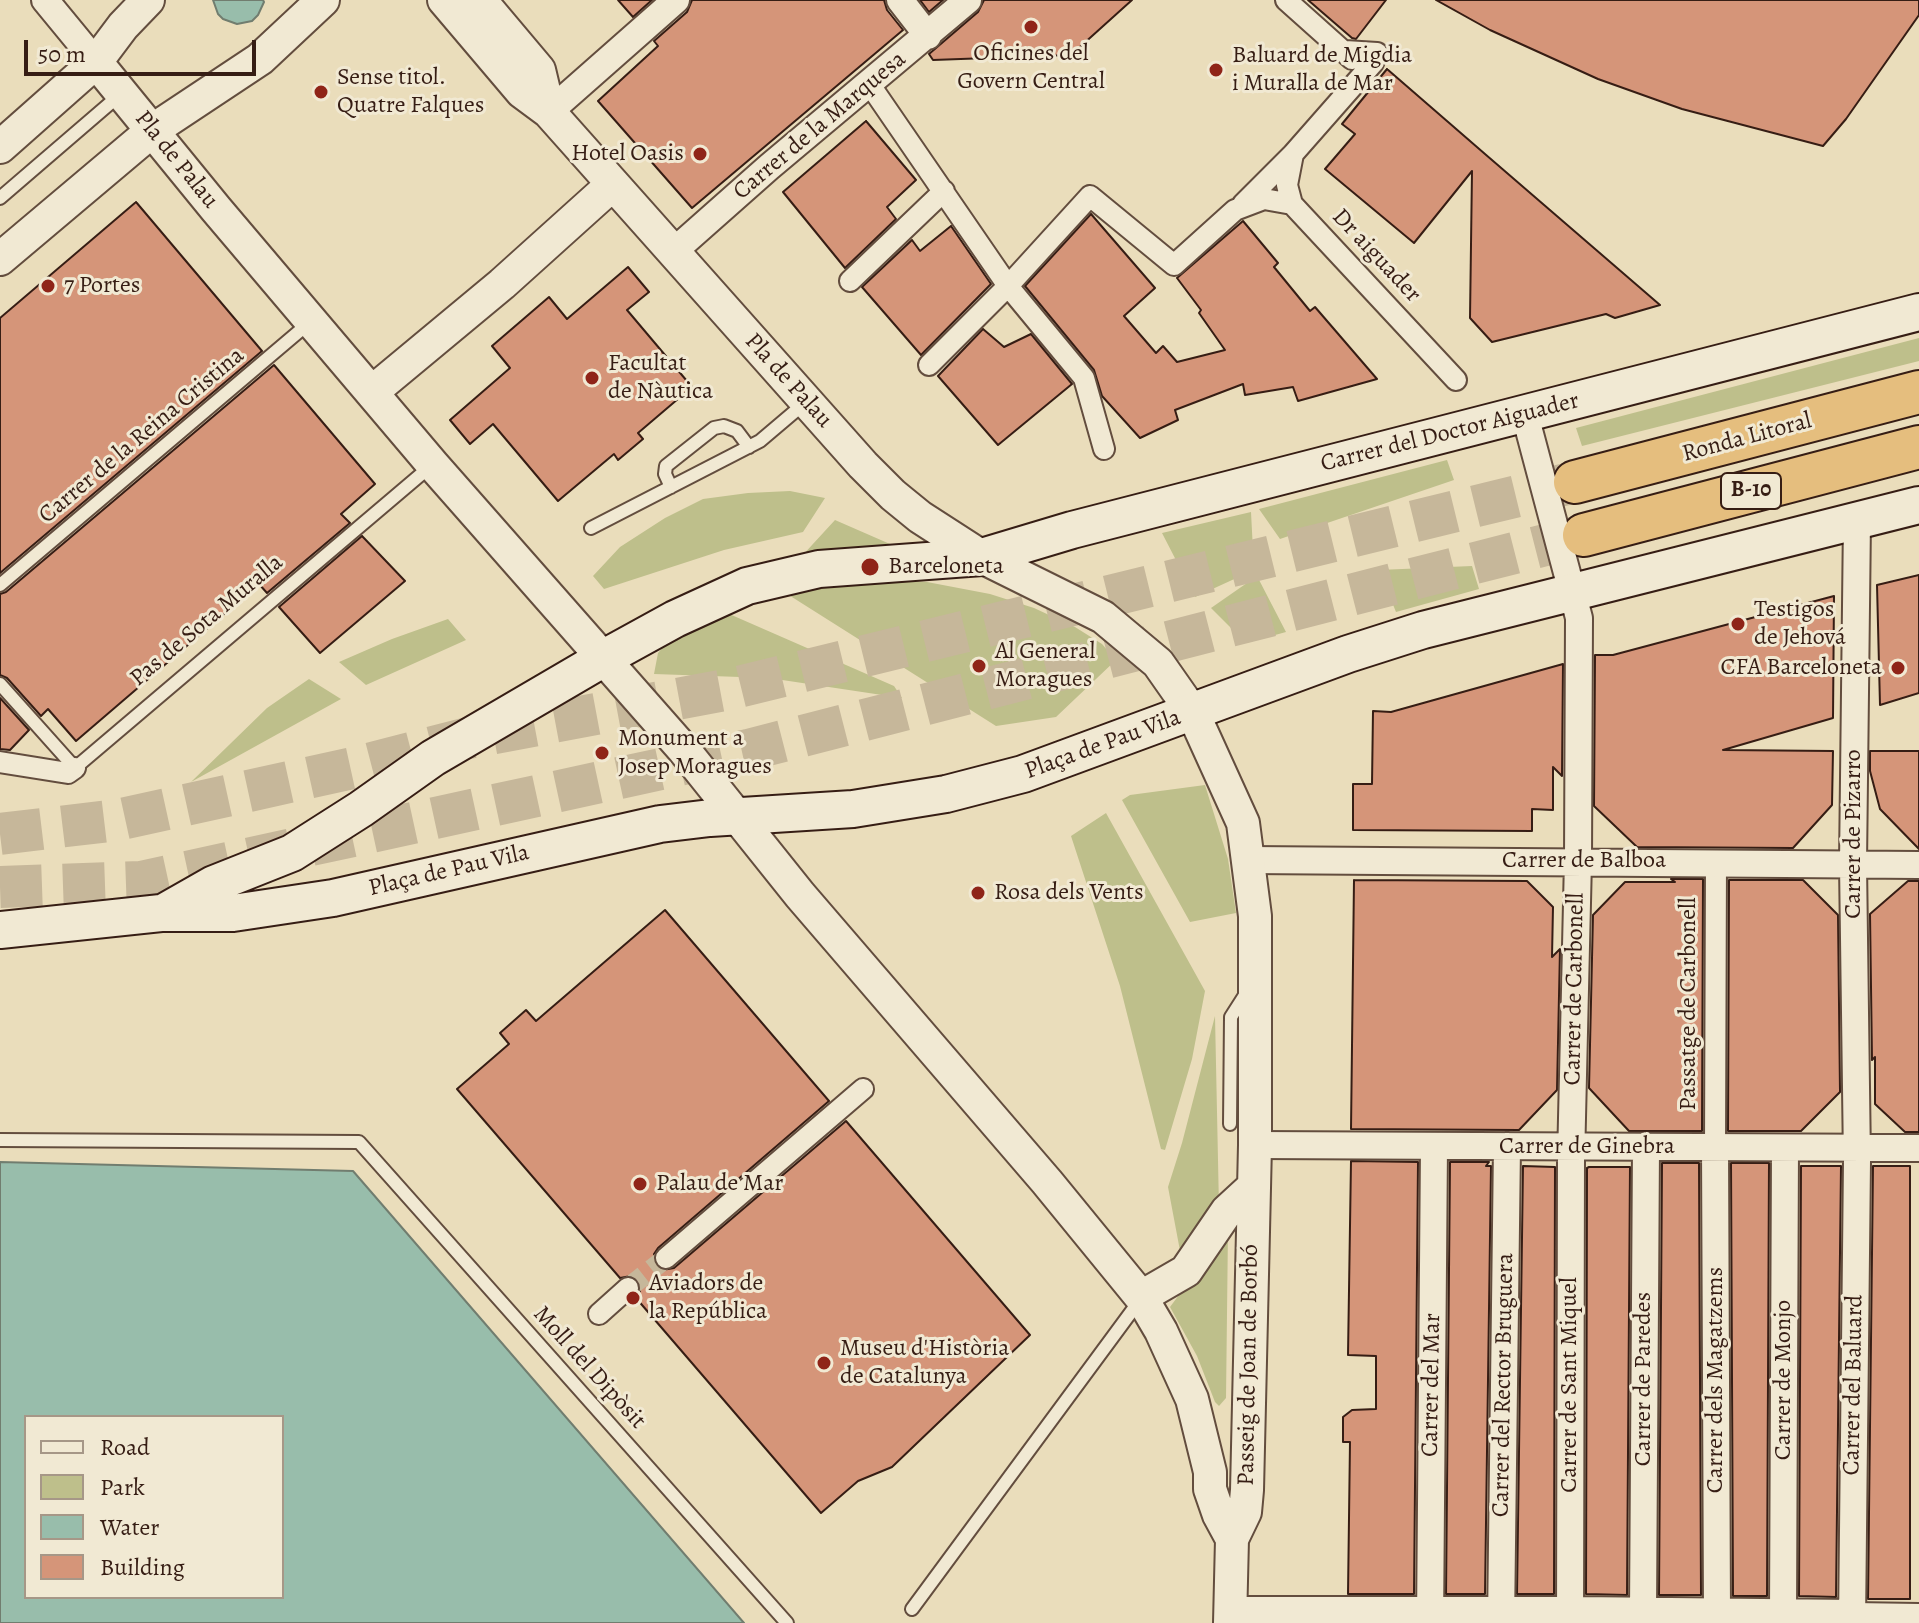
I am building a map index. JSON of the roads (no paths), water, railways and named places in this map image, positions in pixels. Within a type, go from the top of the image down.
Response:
[{"type":"highway","name":"Ronda Litoral","points":[[1575,482],[1919,392]]},
{"type":"highway","name":"B-10","points":[[1584,535],[1919,447]]},
{"type":"main road","name":"Carrer del Doctor Aiguader","points":[[982,557],[1072,530],[1919,312]]},
{"type":"main road","points":[[1193,713],[1387,641],[1919,505]]},
{"type":"main road","name":"Plaça de Pau Vila","points":[[161,913],[214,884],[292,853],[433,758],[675,619],[747,586],[819,569],[982,557]]},
{"type":"main road","name":"Plaça de Pau Vila","points":[[0,930],[161,913],[233,913],[333,898],[660,824],[853,809],[946,794],[1023,774],[1193,713]]},
{"type":"street","name":"Pla de Palau","points":[[45,0],[216,209],[433,465],[604,658]]},
{"type":"street","points":[[0,147],[96,62],[123,26],[148,0]]},
{"type":"street","points":[[0,259],[153,130],[260,59],[323,0]]},
{"type":"street","name":"Pla de Palau","points":[[444,0],[522,92],[549,112],[863,465],[893,495],[931,525],[982,557]]},
{"type":"street","points":[[480,0],[539,70],[549,112],[676,0]]},
{"type":"street","points":[[900,0],[928,36]]},
{"type":"street","name":"Carrer de la Marquesa","points":[[673,252],[968,0]]},
{"type":"street","points":[[1286,0],[1355,63],[1355,79],[1350,89]]},
{"type":"street","points":[[929,365],[1008,286],[1090,196],[1174,265],[1238,209],[1293,154],[1373,63],[1377,53],[1345,51]]},
{"type":"street","points":[[870,85],[1008,286],[1084,378],[1104,449]]},
{"type":"street","points":[[1238,209],[1264,199],[1292,204],[1287,185],[1293,154]]},
{"type":"street","points":[[372,392],[502,284],[613,184]]},
{"type":"street","points":[[850,281],[944,191]]},
{"type":"street","name":"Dr aiguader","points":[[1292,204],[1456,380]]},
{"type":"street","points":[[1525,415],[1573,591]]},
{"type":"street","name":"Carrer de Pizarro","points":[[1856,1148],[1853,864],[1857,520]]},
{"type":"street","name":"Plaça de Pau Vila","points":[[982,557],[1103,617],[1158,663],[1193,713]]},
{"type":"street","name":"Carrer de Carbonell","points":[[1572,1147],[1579,618],[1573,591]]},
{"type":"street","points":[[604,658],[684,750],[736,817]]},
{"type":"street","points":[[1141,1297],[1186,1271],[1227,1211],[1252,1188],[1255,1145],[1255,916],[1243,823],[1193,713]]},
{"type":"street","points":[[0,762],[68,773],[75,768]]},
{"type":"street","name":"Passeig de Joan de Borbó","points":[[736,817],[1141,1297],[1161,1331],[1192,1399],[1210,1472],[1210,1489],[1232,1539]]},
{"type":"street","name":"Carrer de Balboa","points":[[1248,860],[1716,861],[1919,865]]},
{"type":"street","name":"Passatge de Carbonell","points":[[1715,1147],[1716,861]]},
{"type":"street","points":[[666,1258],[863,1089]]},
{"type":"street","name":"Carrer de Ginebra","points":[[1255,1145],[1919,1148]]},
{"type":"street","name":"Carrer del Mar","points":[[1430,1617],[1434,1146]]},
{"type":"street","name":"Carrer del Rector Bruguera","points":[[1501,1616],[1507,1146]]},
{"type":"street","name":"Carrer de Sant Miquel","points":[[1570,1616],[1572,1147]]},
{"type":"street","name":"Carrer de Paredes","points":[[1643,1611],[1646,1147]]},
{"type":"street","name":"Carrer dels Magatzems","points":[[1715,1147],[1717,1613]]},
{"type":"street","name":"Carrer de Monjo","points":[[1783,1613],[1785,1148]]},
{"type":"street","name":"Carrer del Baluard","points":[[1852,1618],[1856,1148]]},
{"type":"street","name":"Passeig de Joan de Borbó","points":[[1230,1616],[1232,1539],[1245,1512],[1247,1490],[1252,1188]]},
{"type":"street","points":[[599,1314],[628,1288]]},
{"type":"street","points":[[1230,1616],[1570,1616],[1643,1611],[1783,1613],[1852,1618],[1919,1614]]},
{"type":"lane","points":[[0,198],[122,93]]},
{"type":"lane","name":"Carrer de la Reina Cristina","points":[[0,585],[312,321]]},
{"type":"lane","points":[[591,528],[749,447],[781,425],[806,402]]},
{"type":"lane","points":[[671,487],[665,474],[666,466],[714,428],[724,426],[737,431],[749,447]]},
{"type":"lane","name":"Pas de Sota Muralla","points":[[75,768],[433,465]]},
{"type":"lane","points":[[0,684],[75,768]]},
{"type":"lane","points":[[1230,1124],[1231,1017],[1255,981]]},
{"type":"lane","name":"Moll del Dipòsit","points":[[0,1140],[359,1142],[787,1623]]},
{"type":"lane","points":[[912,1609],[1141,1297]]},
{"type":"water","points":[[213,0],[264,2],[252,21],[237,24],[218,14]]},
{"type":"water","points":[[0,1162],[353,1171],[744,1623],[0,1623]]},
{"type":"tunnel","points":[[0,834],[117,820],[353,768],[468,738],[730,689],[1575,482]]},
{"type":"tunnel","points":[[0,887],[141,882],[748,750],[1584,535]]},
{"type":"tunnel","points":[[628,1288],[666,1258]]},
{"type":"place","name":"Oficines del Govern Central","points":[[1031,27]]},
{"type":"place","name":"Baluard de Migdia i Muralla de Mar","points":[[1216,70]]},
{"type":"place","name":"Sense titol. Quatre Falques","points":[[321,92]]},
{"type":"place","name":"Hotel Oasis","points":[[700,154]]},
{"type":"place","name":"7 Portes","points":[[48,286]]},
{"type":"place","name":"Facultat de Nàutica","points":[[592,378]]},
{"type":"place","name":"Barceloneta","points":[[870,567]]},
{"type":"place","name":"Testigos de Jehová","points":[[1738,624]]},
{"type":"place","name":"Al General Moragues","points":[[979,666]]},
{"type":"place","name":"CFA Barceloneta","points":[[1898,668]]},
{"type":"place","name":"Monument a Josep Moragues","points":[[602,753]]},
{"type":"place","name":"Rosa dels Vents","points":[[978,893]]},
{"type":"place","name":"Palau de Mar","points":[[640,1184]]},
{"type":"place","name":"Aviadors de la República","points":[[633,1298]]},
{"type":"place","name":"Museu d'Història de Catalunya","points":[[824,1363]]}]
